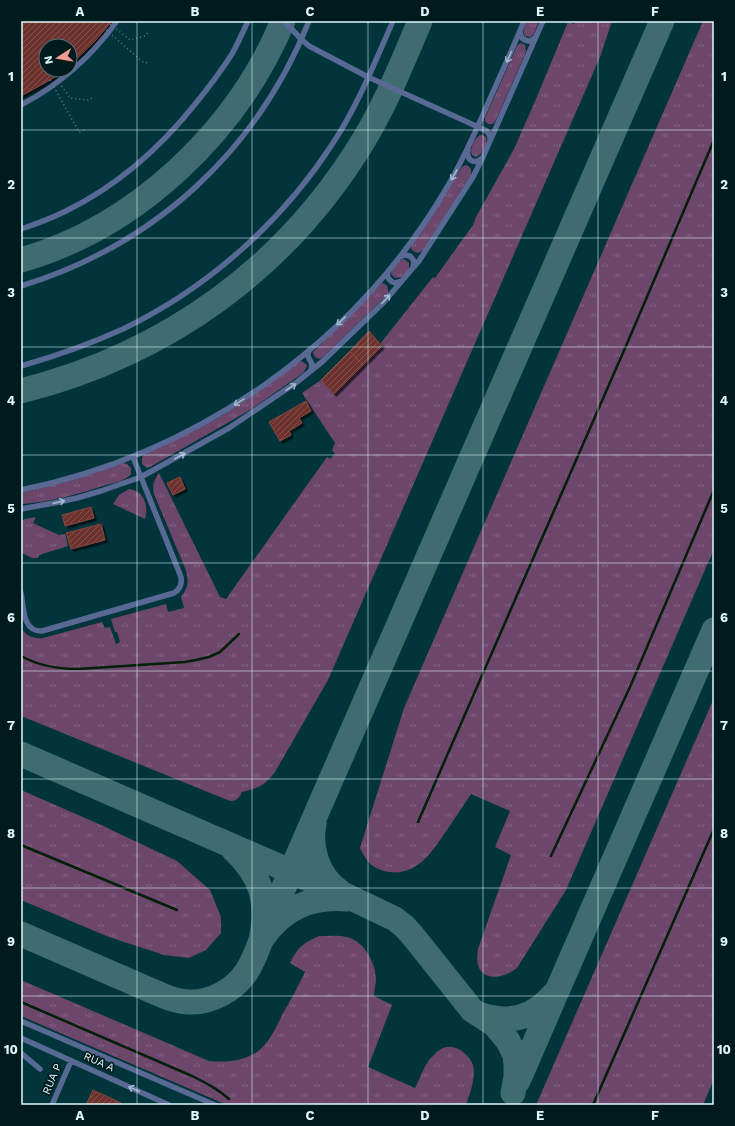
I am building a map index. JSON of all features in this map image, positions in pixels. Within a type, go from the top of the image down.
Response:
[{"type":"lane","points":[[21,105],[34,98],[77,66],[117,21]]},
{"type":"lane","points":[[21,229],[66,211],[97,194],[127,173],[157,146],[186,116],[210,86],[232,54],[248,21]]},
{"type":"lane","points":[[284,21],[309,46],[368,77],[478,127],[489,133],[490,141]]},
{"type":"lane","points":[[21,286],[64,271],[110,249],[149,225],[194,189],[237,144],[258,117],[277,88],[302,40],[310,21]]},
{"type":"lane","points":[[21,366],[69,351],[123,328],[168,303],[196,285],[221,266],[262,230],[304,183],[334,142],[368,77],[393,21]]},
{"type":"lane","points":[[21,490],[71,478],[133,457],[211,419],[240,401],[298,360],[352,310],[400,258],[447,188],[468,150],[524,21]]},
{"type":"lane","points":[[21,509],[77,498],[141,477],[230,428],[275,398],[323,361],[384,302],[412,269],[473,177],[543,21]]},
{"type":"lane","points":[[521,29],[520,34],[525,40],[530,41],[536,36]]},
{"type":"lane","points":[[468,150],[468,158],[472,161],[480,161],[483,157]]},
{"type":"lane","points":[[400,258],[405,255],[413,258],[414,264],[412,269]]},
{"type":"lane","points":[[390,269],[387,274],[390,281],[395,283],[402,280]]},
{"type":"lane","points":[[310,349],[308,354],[312,367],[310,372]]},
{"type":"lane","points":[[298,360],[303,358],[310,360],[313,363],[323,361]]},
{"type":"lane","points":[[21,593],[26,621],[31,629],[42,631],[174,594],[177,591],[182,582],[182,577],[133,457]]},
{"type":"lane","points":[[21,1021],[214,1105]]},
{"type":"lane","name":"RUA A","points":[[21,1038],[169,1105]]},
{"type":"lane","points":[[21,1053],[40,1069]]},
{"type":"lane","name":"RUA P","points":[[52,1105],[71,1061]]},
{"type":"path","points":[[110,24],[130,40],[145,36],[148,32]]},
{"type":"path","points":[[106,30],[142,62],[148,63]]},
{"type":"path","points":[[56,78],[70,98],[88,100],[93,97]]},
{"type":"path","points":[[50,80],[80,132],[84,130]]},
{"type":"green space","points":[[527,21],[539,21],[534,34],[530,37],[525,36],[524,32]]},
{"type":"green space","points":[[576,21],[612,21],[600,57],[328,680],[275,772],[261,786],[242,792],[238,799],[230,801],[21,716],[21,628],[30,636],[43,638],[102,622],[105,628],[110,627],[116,644],[120,642],[111,619],[166,604],[168,612],[184,608],[181,597],[186,590],[188,583],[187,576],[154,494],[154,483],[159,473],[220,597],[226,599],[327,457],[330,459],[335,454],[332,450],[335,443],[302,393],[321,380],[334,394],[382,346],[380,344],[433,277],[435,278],[473,225],[514,149],[568,22],[574,24]]},
{"type":"green space","points":[[703,21],[714,21],[714,549],[566,890],[517,968],[504,975],[494,977],[485,974],[479,969],[477,960],[478,949],[511,855],[495,847],[510,811],[471,794],[442,838],[430,853],[424,860],[408,870],[389,872],[378,869],[368,861],[360,848],[404,708]]},
{"type":"green space","points":[[521,43],[525,45],[526,52],[496,120],[493,124],[488,124],[485,121],[485,118],[517,46]]},
{"type":"green space","points":[[480,135],[486,137],[486,146],[479,156],[476,157],[471,153],[472,147]]},
{"type":"green space","points":[[466,165],[471,169],[471,175],[424,250],[418,253],[413,251],[411,248],[412,245],[427,224],[462,167]]},
{"type":"green space","points":[[404,259],[409,263],[409,270],[402,277],[395,278],[391,274],[393,269]]},
{"type":"green space","points":[[382,283],[387,287],[388,294],[322,358],[316,358],[313,353],[314,351]]},
{"type":"green space","points":[[301,361],[307,366],[303,373],[250,410],[150,467],[147,468],[142,464],[142,457],[145,454],[194,431],[229,411]]},
{"type":"green space","points":[[123,463],[127,464],[131,468],[131,474],[119,481],[64,497],[21,504],[21,493],[73,480]]},
{"type":"green space","points":[[129,489],[138,492],[142,496],[146,504],[145,519],[113,504],[119,495]]},
{"type":"green space","points":[[36,517],[33,523],[59,535],[65,534],[68,546],[39,555],[38,558],[32,558],[22,553],[21,522],[25,519]]},
{"type":"green space","points":[[714,698],[714,1079],[703,1105],[536,1105]]},
{"type":"green space","points":[[21,790],[101,825],[177,861],[210,890],[221,917],[221,933],[206,950],[189,958],[164,955],[109,937],[21,900]]},
{"type":"green space","points":[[319,936],[347,937],[359,943],[372,960],[374,967],[376,981],[374,996],[392,1005],[368,1067],[415,1088],[427,1063],[436,1053],[443,1048],[457,1048],[465,1053],[471,1061],[474,1070],[471,1090],[466,1105],[227,1105],[21,1016],[21,980],[209,1061],[225,1062],[241,1059],[255,1053],[271,1036],[305,972],[290,963],[301,946]]},
{"type":"building","points":[[21,21],[112,21],[95,41],[78,57],[78,38],[38,38],[38,78],[53,78],[21,96]]},
{"type":"building","points":[[369,331],[382,346],[363,365],[350,351]]},
{"type":"building","points":[[350,351],[363,365],[334,394],[321,380]]},
{"type":"building","points":[[306,401],[311,411],[299,418],[302,423],[289,431],[291,435],[280,441],[269,422]]},
{"type":"building","points":[[180,477],[185,489],[173,495],[167,483]]},
{"type":"building","points":[[91,507],[94,518],[65,526],[62,515]]},
{"type":"building","points":[[101,524],[105,540],[71,549],[66,533]]},
{"type":"building","points":[[93,1090],[121,1103],[120,1105],[86,1105]]},
{"type":"waterway","points":[[418,822],[629,339],[714,140]]},
{"type":"waterway","points":[[551,856],[630,687],[714,490]]},
{"type":"waterway","points":[[21,656],[42,665],[71,669],[185,662],[209,657],[220,652],[239,634]]},
{"type":"waterway","points":[[593,1105],[714,829]]},
{"type":"waterway","points":[[21,845],[177,910]]},
{"type":"waterway","points":[[21,1002],[192,1076],[216,1089],[229,1099]]},
{"type":"taxiway","points":[[21,260],[64,245],[104,224],[143,199],[178,169],[210,136],[239,100],[263,61],[283,21]]},
{"type":"taxiway","points":[[21,391],[74,375],[125,354],[173,329],[218,299],[260,265],[299,227],[334,185],[365,138],[388,95],[420,21]]},
{"type":"taxiway","points":[[21,934],[173,1000],[197,1002],[214,998],[236,984],[247,971],[255,956],[662,21]]},
{"type":"taxiway","points":[[518,1081],[714,630]]},
{"type":"taxiway","points":[[21,754],[345,895],[395,919],[413,936],[472,1010],[495,1025],[508,1041],[515,1055],[516,1065],[516,1077],[513,1093]]},
{"type":"taxiway","points":[[314,824],[313,842],[317,861],[326,878],[339,891]]},
{"type":"taxiway","points":[[233,849],[251,869],[261,890],[264,914],[261,940],[278,920],[298,907],[309,902],[320,900],[347,899]]},
{"type":"taxiway","points":[[481,1015],[502,1019],[521,1017],[538,1009],[554,994]]}]
